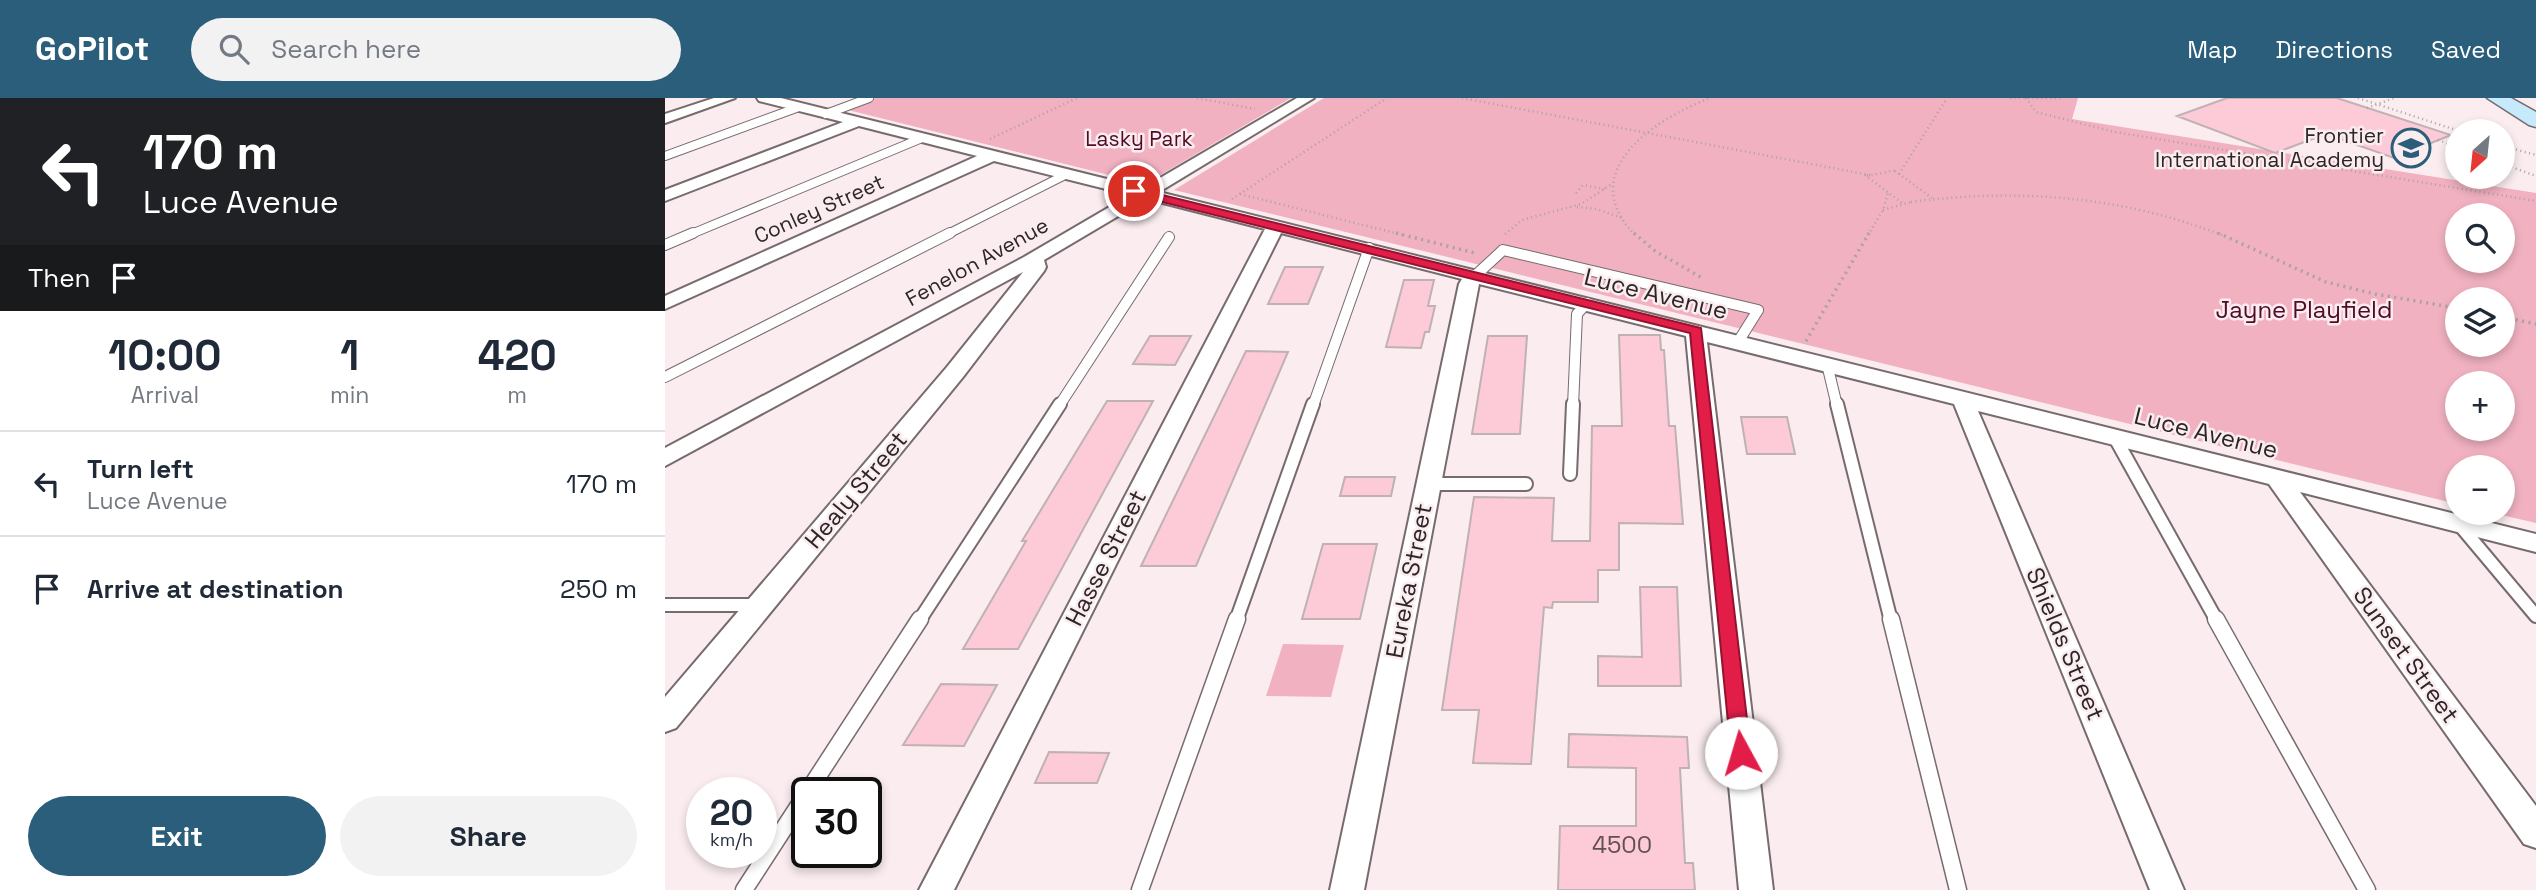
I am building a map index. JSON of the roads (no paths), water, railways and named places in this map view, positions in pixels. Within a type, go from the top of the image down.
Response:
[{"type":"main road","points":[[2497,98],[2536,121]]},
{"type":"street","points":[[665,120],[728,98]]},
{"type":"street","name":"Luce Avenue","points":[[764,98],[922,138],[986,150],[1067,174],[1369,248],[1479,265],[1587,303],[2445,520]]},
{"type":"street","name":"Fenelon Avenue","points":[[665,458],[1030,261],[1058,242],[1146,194],[1307,98]]},
{"type":"street","points":[[665,196],[857,122]]},
{"type":"street","name":"Conley Street","points":[[665,303],[986,150]]},
{"type":"street","name":"Hasse Street","points":[[936,890],[1276,225]]},
{"type":"street","name":"Healy Street","points":[[665,719],[899,440],[1026,282],[1038,266],[1030,261]]},
{"type":"street","name":"Eureka Street","points":[[1347,890],[1468,284],[1479,265]]},
{"type":"street","points":[[1696,331],[1756,890]]},
{"type":"street","name":"Shields Street","points":[[1962,398],[2167,890]]},
{"type":"street","name":"Sunset Street","points":[[2276,477],[2536,833]]},
{"type":"street","name":"Luce Avenue","points":[[2466,525],[2536,543]]},
{"type":"lane","points":[[826,114],[869,98]]},
{"type":"lane","points":[[665,156],[799,107]]},
{"type":"lane","points":[[665,246],[922,138]]},
{"type":"lane","points":[[665,377],[1067,174]]},
{"type":"lane","points":[[817,777],[1169,237]]},
{"type":"lane","points":[[1140,890],[1369,248]]},
{"type":"lane","points":[[1479,265],[1503,250],[1758,310],[1738,342]]},
{"type":"lane","points":[[1570,474],[1577,314],[1587,303]]},
{"type":"lane","points":[[1827,364],[1958,890]]},
{"type":"lane","points":[[2114,436],[2367,890]]},
{"type":"lane","points":[[1429,484],[1526,484]]},
{"type":"lane","points":[[2460,525],[2536,616]]},
{"type":"lane","points":[[665,605],[759,605]]},
{"type":"lane","points":[[744,890],[791,818]]},
{"type":"place","name":"Frontier International Academy","points":[[2411,148]]},
{"type":"park label","name":"Lasky Park","points":[[1139,139]]},
{"type":"park label","name":"Jayne Playfield","points":[[2304,310]]}]
